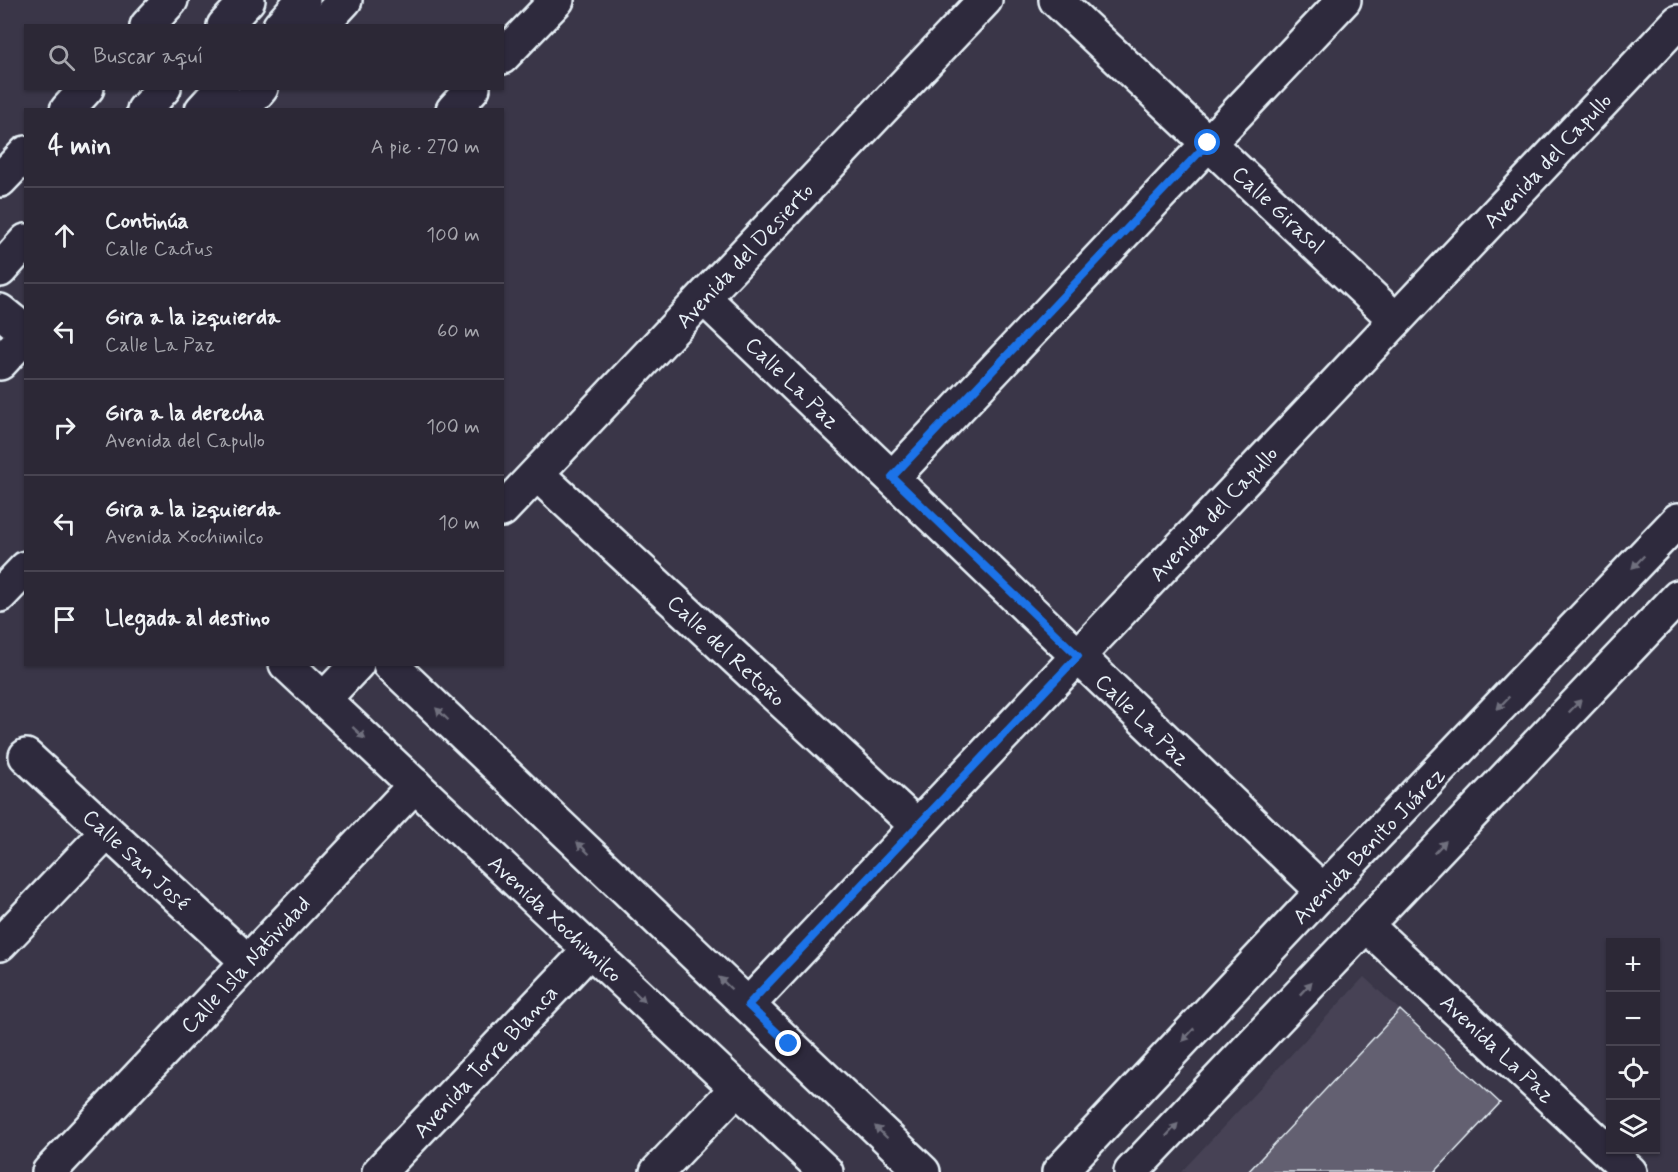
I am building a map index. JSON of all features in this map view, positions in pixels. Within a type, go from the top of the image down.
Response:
[{"type":"street","points":[[149,24],[171,0]]},
{"type":"street","points":[[226,24],[248,0]]},
{"type":"street","points":[[282,24],[303,0]]},
{"type":"street","points":[[323,24],[345,0]]},
{"type":"street","name":"Avenida del Desierto","points":[[504,508],[985,0]]},
{"type":"street","name":"Calle Girasol","points":[[1056,0],[1396,320]]},
{"type":"street","points":[[892,477],[1344,0]]},
{"type":"street","points":[[504,55],[546,4]]},
{"type":"street","name":"Avenida del Capullo","points":[[748,1005],[1678,22]]},
{"type":"street","points":[[69,108],[85,90]]},
{"type":"street","points":[[146,108],[162,90]]},
{"type":"street","points":[[204,108],[220,90]]},
{"type":"street","points":[[244,108],[259,90]]},
{"type":"street","points":[[455,108],[471,90]]},
{"type":"street","points":[[0,157],[24,145]]},
{"type":"street","points":[[0,180],[24,155]]},
{"type":"street","points":[[0,270],[24,243]]},
{"type":"street","name":"Calle La Paz","points":[[704,298],[1323,891]]},
{"type":"street","points":[[0,311],[24,332]]},
{"type":"street","points":[[0,363],[24,336]]},
{"type":"street","name":"Calle del Retoño","points":[[537,474],[917,826]]},
{"type":"street","name":"Avenida Benito Juárez","points":[[1059,1172],[1323,891],[1678,520]]},
{"type":"street","points":[[0,595],[24,570]]},
{"type":"street","points":[[1131,1172],[1678,597]]},
{"type":"street","name":"Avenida Xochimilco","points":[[288,666],[826,1172]]},
{"type":"street","points":[[323,700],[355,666]]},
{"type":"street","points":[[392,666],[923,1172]]},
{"type":"street","name":"Calle San José","points":[[26,756],[248,962]]},
{"type":"street","name":"Calle Isla Natividad","points":[[49,1172],[415,785]]},
{"type":"street","points":[[0,944],[107,832]]},
{"type":"street","name":"Avenida La Paz","points":[[1366,925],[1630,1172]]},
{"type":"street","name":"Avenida Torre Blanca","points":[[379,1172],[590,950]]},
{"type":"street","points":[[657,1172],[737,1088]]},
{"type":"shaded area","points":[[1364,977],[1500,1103],[1435,1172],[1181,1172]]},
{"type":"building","points":[[1400,1010],[1500,1103],[1435,1172],[1248,1172]]},
{"type":"route","points":[[789,1044],[748,1005],[1078,656],[892,477],[1208,143]]}]
